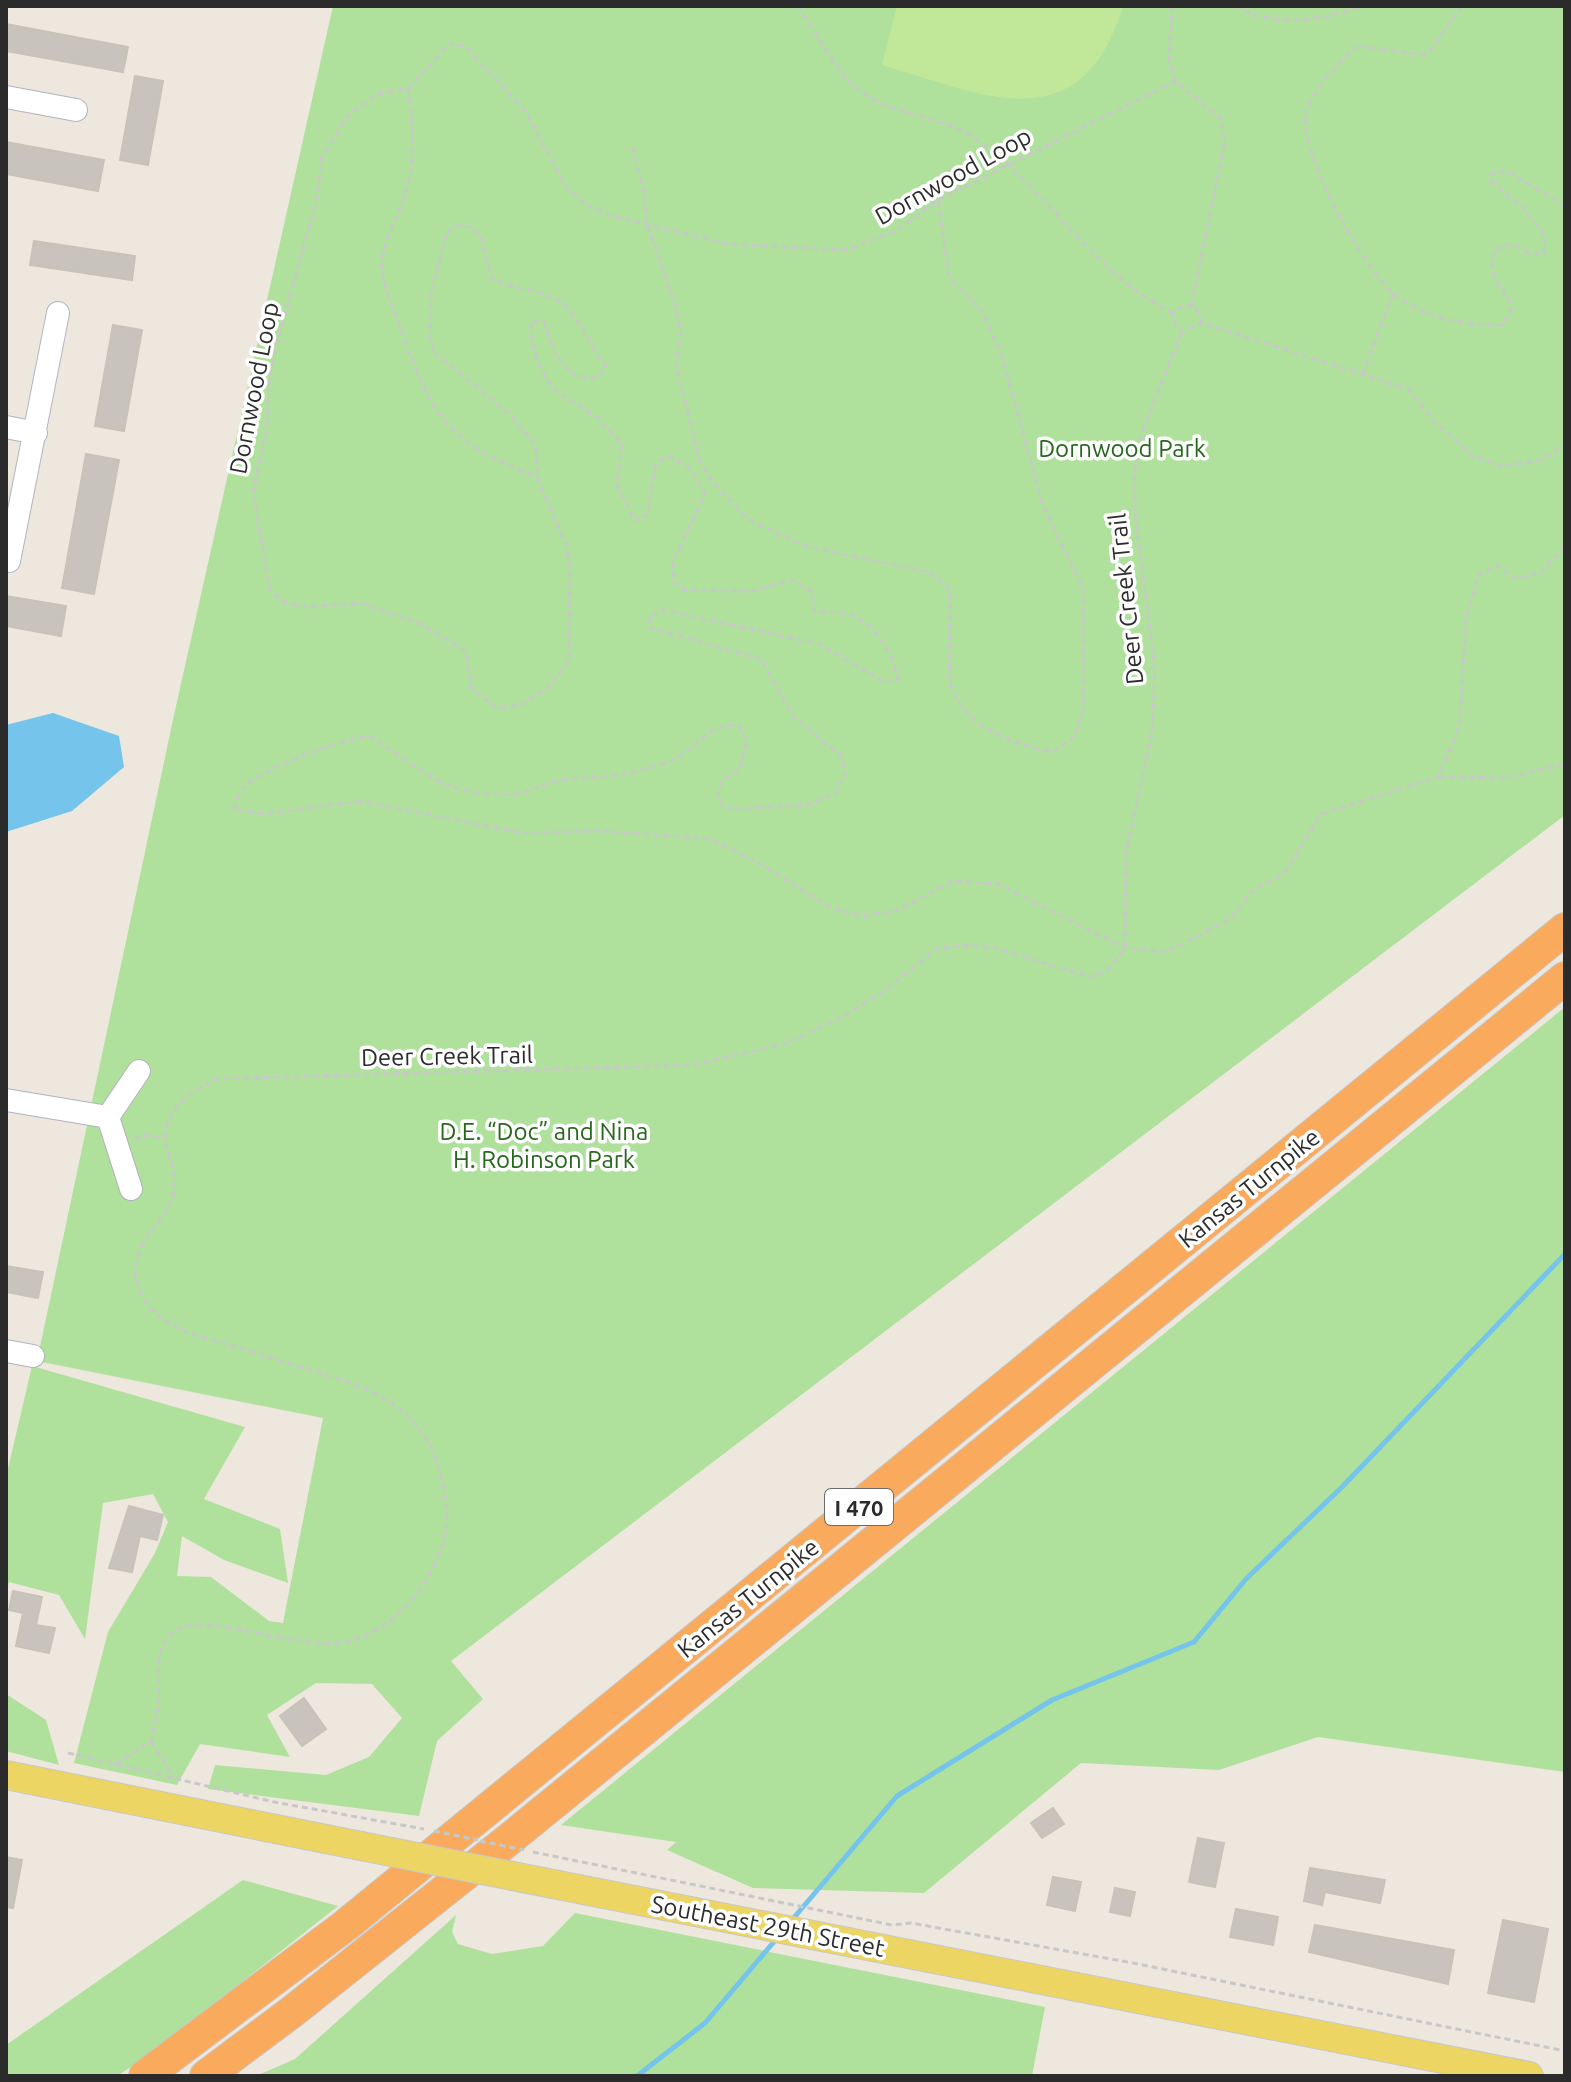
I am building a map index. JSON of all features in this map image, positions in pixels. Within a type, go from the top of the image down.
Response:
[{"type":"highway","name":"Kansas Turnpike","points":[[145,2076],[346,1925],[1565,929]]},
{"type":"highway","name":"Kansas Turnpike","points":[[206,2076],[354,1964],[524,1828],[1565,978]]},
{"type":"main road","name":"Southeast 29th Street","points":[[6,1775],[1529,2076]]},
{"type":"street","points":[[6,97],[76,110]]},
{"type":"street","points":[[9,561],[58,313]]},
{"type":"street","points":[[6,427],[36,433]]},
{"type":"street","points":[[108,1117],[139,1071]]},
{"type":"street","points":[[6,1100],[108,1117]]},
{"type":"street","points":[[108,1117],[131,1189]]},
{"type":"street","points":[[6,1351],[33,1356]]},
{"type":"path","points":[[798,6],[862,93],[885,105],[949,125],[979,140],[1008,164],[1099,261],[1139,293],[1173,313],[1175,324],[1182,331],[1202,323],[1408,389],[1435,422],[1473,456],[1501,466],[1538,461],[1565,446]]},
{"type":"path","points":[[1172,6],[1169,63],[1176,81],[1221,119],[1225,141],[1191,307]]},
{"type":"path","points":[[1236,6],[1278,19],[1318,19],[1361,6]]},
{"type":"path","points":[[1462,6],[1430,51],[1423,55],[1358,46],[1342,59],[1306,111],[1308,147],[1338,217],[1393,293],[1432,315],[1482,325],[1503,325],[1512,309],[1508,296],[1492,279],[1489,263],[1496,249],[1512,244],[1533,255],[1544,252],[1545,235],[1522,207],[1491,181],[1491,175],[1498,171],[1512,174],[1565,206]]},
{"type":"path","name":"Dornwood Loop","points":[[1176,81],[938,200],[895,231],[847,250],[728,244],[609,215],[588,206],[566,187],[525,111],[465,46],[450,44],[408,88],[379,94],[350,113],[331,137],[322,156],[317,199],[269,381],[267,428],[254,476],[253,500],[270,589],[285,603],[305,607],[360,603],[421,624],[466,651],[472,672],[472,689],[489,705],[497,708],[521,705],[548,688],[569,661],[570,567],[566,544],[537,478],[536,447],[505,410],[435,353],[430,338],[431,292],[442,247],[447,232],[460,225],[473,228],[482,240],[490,277],[507,287],[556,299],[574,313],[588,344],[606,366],[598,378],[582,379],[567,372],[552,347],[544,322],[533,320],[530,332],[537,361],[552,388],[598,418],[622,444],[617,485],[635,521],[647,514],[656,464],[668,456],[690,468],[705,494],[673,561],[674,582],[684,590],[752,591],[793,580],[811,592],[815,612],[853,616],[881,639],[895,666],[898,680],[883,681],[819,644],[662,610],[649,616],[650,628],[761,659],[793,716],[842,757],[845,774],[836,793],[807,805],[733,809],[723,806],[718,795],[722,780],[740,770],[747,741],[738,725],[719,725],[674,759],[636,773],[596,780],[565,779],[517,793],[473,794],[420,773],[369,736],[346,739],[248,782],[236,798],[234,809],[264,814],[359,801],[523,833],[598,831],[710,839],[759,863],[831,908],[864,916],[899,910],[953,881],[998,884],[1125,948],[1167,952],[1230,919],[1254,889],[1284,874],[1321,814],[1438,777],[1506,778],[1565,764]]},
{"type":"path","points":[[408,88],[414,140],[408,182],[389,228],[382,265],[394,311],[437,415],[464,441],[492,459],[537,478]]},
{"type":"path","points":[[633,148],[644,192],[647,224],[675,304],[681,333],[676,366],[701,464],[711,480],[749,520],[808,547],[929,572],[949,588],[950,679],[962,709],[999,736],[1025,747],[1053,752],[1075,736],[1083,709],[1083,588],[1042,503],[1002,356],[982,311],[949,277],[938,200]]},
{"type":"path","points":[[1363,374],[1393,293]]},
{"type":"path","points":[[1173,313],[1183,305],[1196,308],[1202,323]]},
{"type":"path","name":"Deer Creek Trail","points":[[165,1138],[175,1109],[193,1089],[217,1079],[692,1065],[785,1044],[842,1017],[881,993],[937,949],[965,945],[995,948],[1090,977],[1107,971],[1125,948],[1126,852],[1152,733],[1155,670],[1135,512],[1134,474],[1142,433],[1182,331]]},
{"type":"path","points":[[1438,777],[1460,726],[1466,618],[1479,574],[1497,566],[1517,579],[1540,573],[1565,546]]},
{"type":"path","points":[[117,1145],[146,1135],[165,1138],[175,1190],[170,1209],[143,1243],[137,1263],[138,1287],[151,1311],[167,1324],[189,1333],[381,1394],[421,1431],[438,1463],[448,1505],[443,1547],[426,1583],[399,1614],[354,1640],[316,1644],[200,1624],[175,1631],[163,1646],[157,1664],[158,1707],[151,1741],[173,1777]]},
{"type":"path","points":[[116,1764],[151,1741]]},
{"type":"path","points":[[68,1753],[274,1802],[434,1831],[892,1925],[911,1923],[1133,1963],[1565,2051]]},
{"type":"green space","points":[[333,6],[1565,6],[1565,815],[451,1661],[483,1699],[437,1741],[419,1816],[208,1789],[215,1765],[326,1775],[369,1757],[402,1718],[372,1684],[316,1683],[267,1715],[290,1757],[200,1744],[177,1785],[74,1763],[108,1632],[155,1553],[168,1522],[153,1494],[103,1503],[85,1639],[59,1595],[9,1582],[6,1591],[6,1477],[32,1366],[245,1427],[204,1499],[280,1529],[288,1583],[224,1560],[182,1536],[177,1576],[211,1577],[269,1621],[283,1623],[323,1418],[37,1361],[174,715]]},
{"type":"green space","points":[[897,6],[1123,6],[1105,49],[1082,78],[1055,93],[1025,98],[992,96],[957,88],[882,65]]},
{"type":"green space","points":[[1565,1007],[1565,1772],[1318,1737],[1219,1770],[1081,1763],[924,1893],[753,1888],[667,1850],[676,1842],[561,1825]]},
{"type":"green space","points":[[6,1694],[46,1720],[59,1765],[6,1751]]},
{"type":"green space","points":[[243,1880],[338,1906],[151,2054],[117,2076],[6,2076],[6,2045]]},
{"type":"green space","points":[[575,1913],[1045,2007],[1032,2076],[256,2076],[295,2059],[456,1915],[452,1932],[458,1944],[492,1954],[543,1946]]},
{"type":"water","points":[[53,713],[119,736],[124,767],[72,811],[6,832],[6,725]]},
{"type":"building","points":[[6,24],[128,47],[123,72],[6,51]]},
{"type":"building","points":[[135,76],[163,81],[148,165],[120,160]]},
{"type":"building","points":[[6,142],[104,160],[98,191],[6,174]]},
{"type":"building","points":[[34,241],[135,256],[132,280],[30,265]]},
{"type":"building","points":[[113,325],[142,330],[124,431],[95,426]]},
{"type":"building","points":[[86,454],[119,460],[94,594],[62,588]]},
{"type":"building","points":[[6,596],[66,606],[61,636],[6,626]]},
{"type":"building","points":[[6,1266],[43,1272],[38,1298],[6,1292]]},
{"type":"building","points":[[129,1506],[163,1515],[157,1540],[140,1536],[132,1572],[109,1568]]},
{"type":"building","points":[[13,1591],[42,1597],[36,1625],[55,1628],[49,1653],[16,1646],[23,1613],[9,1610]]},
{"type":"building","points":[[304,1698],[326,1729],[302,1746],[280,1716]]},
{"type":"building","points":[[1053,1808],[1064,1824],[1042,1838],[1031,1823]]},
{"type":"building","points":[[1198,1838],[1224,1843],[1215,1887],[1189,1882]]},
{"type":"building","points":[[6,1857],[22,1860],[13,1908],[6,1907]]},
{"type":"building","points":[[1310,1868],[1385,1880],[1380,1903],[1325,1892],[1322,1905],[1304,1901]]},
{"type":"building","points":[[1053,1877],[1081,1882],[1075,1911],[1047,1905]]},
{"type":"building","points":[[1115,1888],[1135,1892],[1130,1916],[1110,1912]]},
{"type":"building","points":[[1236,1909],[1278,1917],[1273,1945],[1230,1937]]},
{"type":"building","points":[[1503,1920],[1548,1929],[1534,2002],[1488,1993]]},
{"type":"building","points":[[1315,1925],[1454,1950],[1448,1984],[1309,1952]]},
{"type":"waterway","points":[[792,1920],[897,1796],[1052,1700],[1194,1642],[1246,1579],[1342,1487],[1565,1254]]},
{"type":"waterway","points":[[637,2076],[705,2023],[778,1937]]},
{"type":"park label","name":"Dornwood Park","points":[[1122,448]]},
{"type":"park label","name":"D.E. “Doc” and Nina H. Robinson Park","points":[[544,1145]]}]
